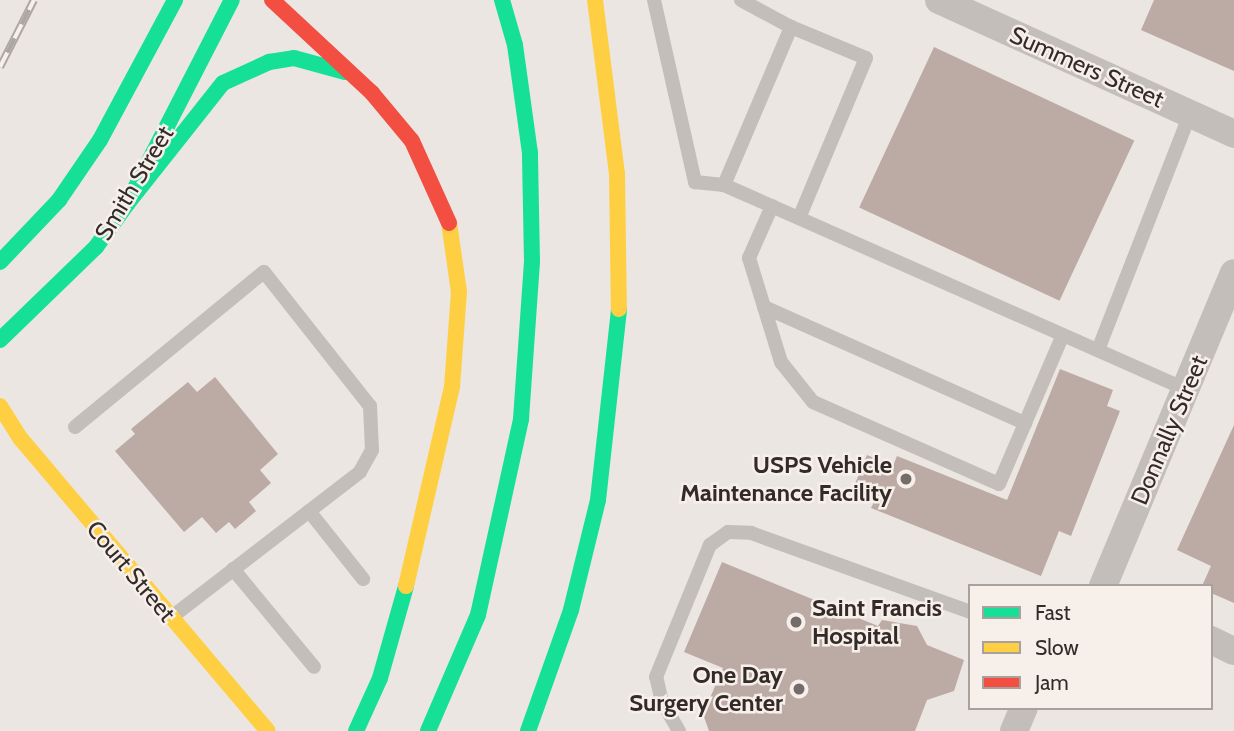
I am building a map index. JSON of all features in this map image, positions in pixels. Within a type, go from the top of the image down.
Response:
[{"type":"main road","points":[[0,262],[59,200],[100,140],[175,0]]},
{"type":"main road","name":"Smith Street","points":[[0,340],[96,247],[127,204],[232,0]]},
{"type":"main road","points":[[272,0],[354,76],[412,141],[435,182],[450,226],[459,292],[452,387],[419,541],[380,678],[356,731]]},
{"type":"main road","points":[[428,731],[478,615],[521,419],[532,261],[530,153],[515,45],[502,0]]},
{"type":"main road","points":[[528,731],[571,610],[598,499],[616,366],[621,260],[617,174],[594,0]]},
{"type":"main road","points":[[127,204],[223,83],[269,62],[294,58],[314,59],[354,76]]},
{"type":"main road","name":"Court Street","points":[[0,406],[171,618],[268,731]]},
{"type":"street","name":"Summers Street","points":[[939,0],[1234,134]]},
{"type":"street","name":"Donnally Street","points":[[1104,584],[1234,274]]},
{"type":"street","points":[[1213,641],[1234,651]]},
{"type":"street","points":[[1014,731],[1023,710]]},
{"type":"lane","points":[[654,0],[695,182],[724,184],[1185,389]]},
{"type":"lane","points":[[741,0],[791,27],[866,58],[799,218]]},
{"type":"lane","points":[[724,184],[791,27]]},
{"type":"lane","points":[[1098,351],[1190,114]]},
{"type":"lane","points":[[772,206],[750,258],[781,362],[813,402],[999,484],[1063,335]]},
{"type":"lane","points":[[75,427],[264,272],[370,406],[372,450],[360,472],[171,618]]},
{"type":"lane","points":[[764,307],[1025,424]]},
{"type":"lane","points":[[309,511],[363,579]]},
{"type":"lane","points":[[675,728],[656,677],[710,545],[728,531],[751,533],[968,611]]},
{"type":"lane","points":[[233,569],[314,667]]},
{"type":"building","points":[[1154,0],[1234,0],[1234,71],[1141,30]]},
{"type":"building","points":[[934,47],[1134,140],[1059,301],[859,207]]},
{"type":"building","name":"USPS Vehicle Maintenance Facility","points":[[1060,369],[1113,390],[1107,406],[1120,411],[1071,536],[1059,531],[1041,576],[871,508],[875,500],[852,491],[867,455],[893,466],[897,456],[1007,500]]},
{"type":"building","points":[[215,377],[278,454],[260,470],[271,483],[249,502],[256,511],[235,529],[229,522],[216,533],[202,517],[184,532],[115,451],[135,434],[131,429],[188,382],[197,392]]},
{"type":"building","points":[[1234,425],[1234,603],[1213,594],[1213,584],[1203,584],[1211,566],[1177,550]]},
{"type":"building","points":[[722,562],[878,626],[882,620],[917,626],[927,645],[964,660],[954,691],[927,700],[915,731],[709,731],[703,714],[723,668],[684,652]]},
{"type":"railway","points":[[0,67],[34,0]]},
{"type":"traffic: fast","points":[[0,262],[59,200],[100,140],[175,0]]},
{"type":"traffic: fast","points":[[0,340],[96,247],[127,204],[232,0]]},
{"type":"traffic: fast","points":[[428,731],[478,615],[521,419],[532,261],[530,153],[515,45],[502,0]]},
{"type":"traffic: fast","points":[[127,204],[223,83],[269,62],[294,58],[345,72]]},
{"type":"traffic: fast","points":[[528,731],[571,610],[598,500],[619,309]]},
{"type":"traffic: fast","points":[[356,731],[380,678],[406,586]]},
{"type":"traffic: slow","points":[[595,0],[617,174],[619,309]]},
{"type":"traffic: slow","points":[[406,586],[452,387],[459,292],[449,223]]},
{"type":"traffic: slow","points":[[0,406],[21,439],[268,731]]},
{"type":"traffic: jam","points":[[272,0],[372,93],[412,141],[449,223]]},
{"type":"place","name":"USPS Vehicle Maintenance Facility","points":[[906,479]]},
{"type":"place","name":"Saint Francis Hospital","points":[[796,622]]},
{"type":"place","name":"One Day Surgery Center","points":[[799,689]]}]
